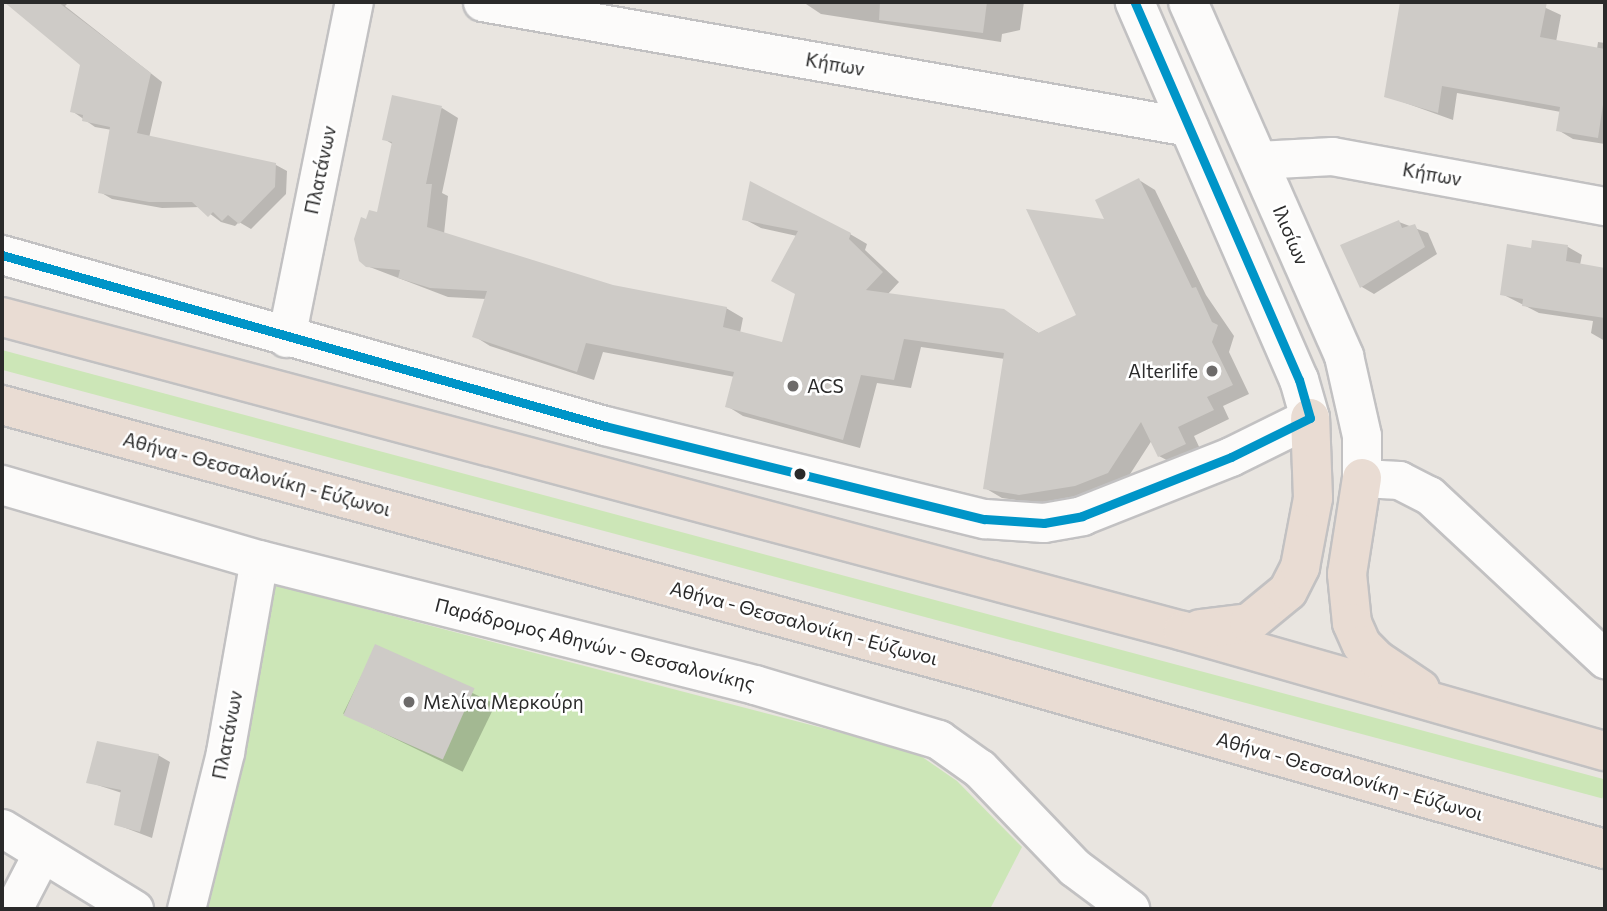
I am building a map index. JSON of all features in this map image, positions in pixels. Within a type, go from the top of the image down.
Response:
[{"type":"highway","points":[[2,317],[1183,631],[1605,751]]},
{"type":"highway","name":"Αθήνα - Θεσσαλονίκη - Εύζωνοι","points":[[2,405],[987,673],[1605,849]]},
{"type":"highway","points":[[1183,631],[1249,623],[1288,591],[1300,567],[1313,498],[1310,418]]},
{"type":"highway","points":[[1362,478],[1347,574],[1352,624],[1362,645],[1377,660],[1451,709]]},
{"type":"main road","points":[[2,255],[85,275],[286,338],[605,426],[985,519],[1044,523],[1082,516],[1231,457],[1310,418],[1294,368],[1135,2]]},
{"type":"main road","name":"Ιλισίων","points":[[1188,2],[1344,356],[1362,436],[1362,478]]},
{"type":"main road","name":"Παράδρομος Αθηνών - Θεσσαλονίκης","points":[[2,485],[260,559],[755,685],[939,740],[980,769],[1075,868],[1130,909]]},
{"type":"street","name":"Πλατάνων","points":[[286,338],[354,2]]},
{"type":"street","name":"Κήπων","points":[[482,2],[1189,127]]},
{"type":"street","name":"Κήπων","points":[[1258,160],[1332,156],[1605,206]]},
{"type":"street","points":[[1362,478],[1399,480],[1429,495],[1605,659]]},
{"type":"street","name":"Πλατάνων","points":[[186,909],[225,752],[260,559]]},
{"type":"street","points":[[2,828],[134,909]]},
{"type":"street","points":[[13,909],[42,853]]},
{"type":"green space","points":[[2,350],[1605,780],[1602,799],[2,370]]},
{"type":"green space","points":[[270,584],[915,752],[957,781],[1022,847],[990,909],[202,909]]},
{"type":"building","points":[[4,2],[58,2],[151,73],[137,133],[276,163],[275,187],[239,224],[228,215],[222,221],[213,212],[208,217],[192,202],[149,202],[98,193],[110,127],[82,121],[83,115],[70,112],[80,65]]},
{"type":"building","points":[[880,2],[987,2],[983,33],[879,20]]},
{"type":"building","points":[[1400,2],[1547,2],[1540,37],[1605,49],[1605,91],[1598,138],[1556,131],[1560,107],[1442,86],[1438,113],[1384,97]]},
{"type":"building","points":[[392,95],[442,106],[426,184],[432,184],[427,227],[613,285],[727,307],[723,327],[782,342],[795,294],[771,281],[798,231],[742,220],[750,181],[851,233],[849,239],[883,272],[866,290],[1004,309],[1038,333],[1076,315],[1026,209],[1104,219],[1095,200],[1139,178],[1192,288],[1196,287],[1212,322],[1218,325],[1212,342],[1233,385],[1207,397],[1214,410],[1178,427],[1186,444],[1158,457],[1141,422],[1108,473],[1075,486],[1019,495],[983,489],[1004,353],[904,339],[894,380],[861,375],[843,440],[725,407],[734,372],[586,343],[577,372],[472,337],[487,291],[430,288],[398,278],[400,270],[366,267],[359,261],[354,239],[361,217],[366,219],[369,210],[377,212],[392,142],[382,140]]},
{"type":"building","points":[[1399,220],[1402,228],[1415,224],[1425,247],[1360,288],[1340,245]]},
{"type":"building","points":[[1532,240],[1568,245],[1566,261],[1605,268],[1605,318],[1522,306],[1523,299],[1500,295],[1507,244],[1531,248]]},
{"type":"building","name":"Μελίνα Μερκούρη","points":[[375,644],[475,688],[443,760],[343,715]]},
{"type":"building","points":[[97,741],[159,754],[140,832],[114,825],[121,790],[86,783]]},
{"type":"transit line","points":[[2,255],[605,426],[985,519],[1044,523],[1082,516],[1231,457],[1310,418],[1299,380],[1135,2]]},
{"type":"place","name":"Alterlife","points":[[1212,371]]},
{"type":"place","name":"ACS","points":[[793,386]]},
{"type":"place","name":"Μελίνα Μερκούρη","points":[[409,702]]}]
